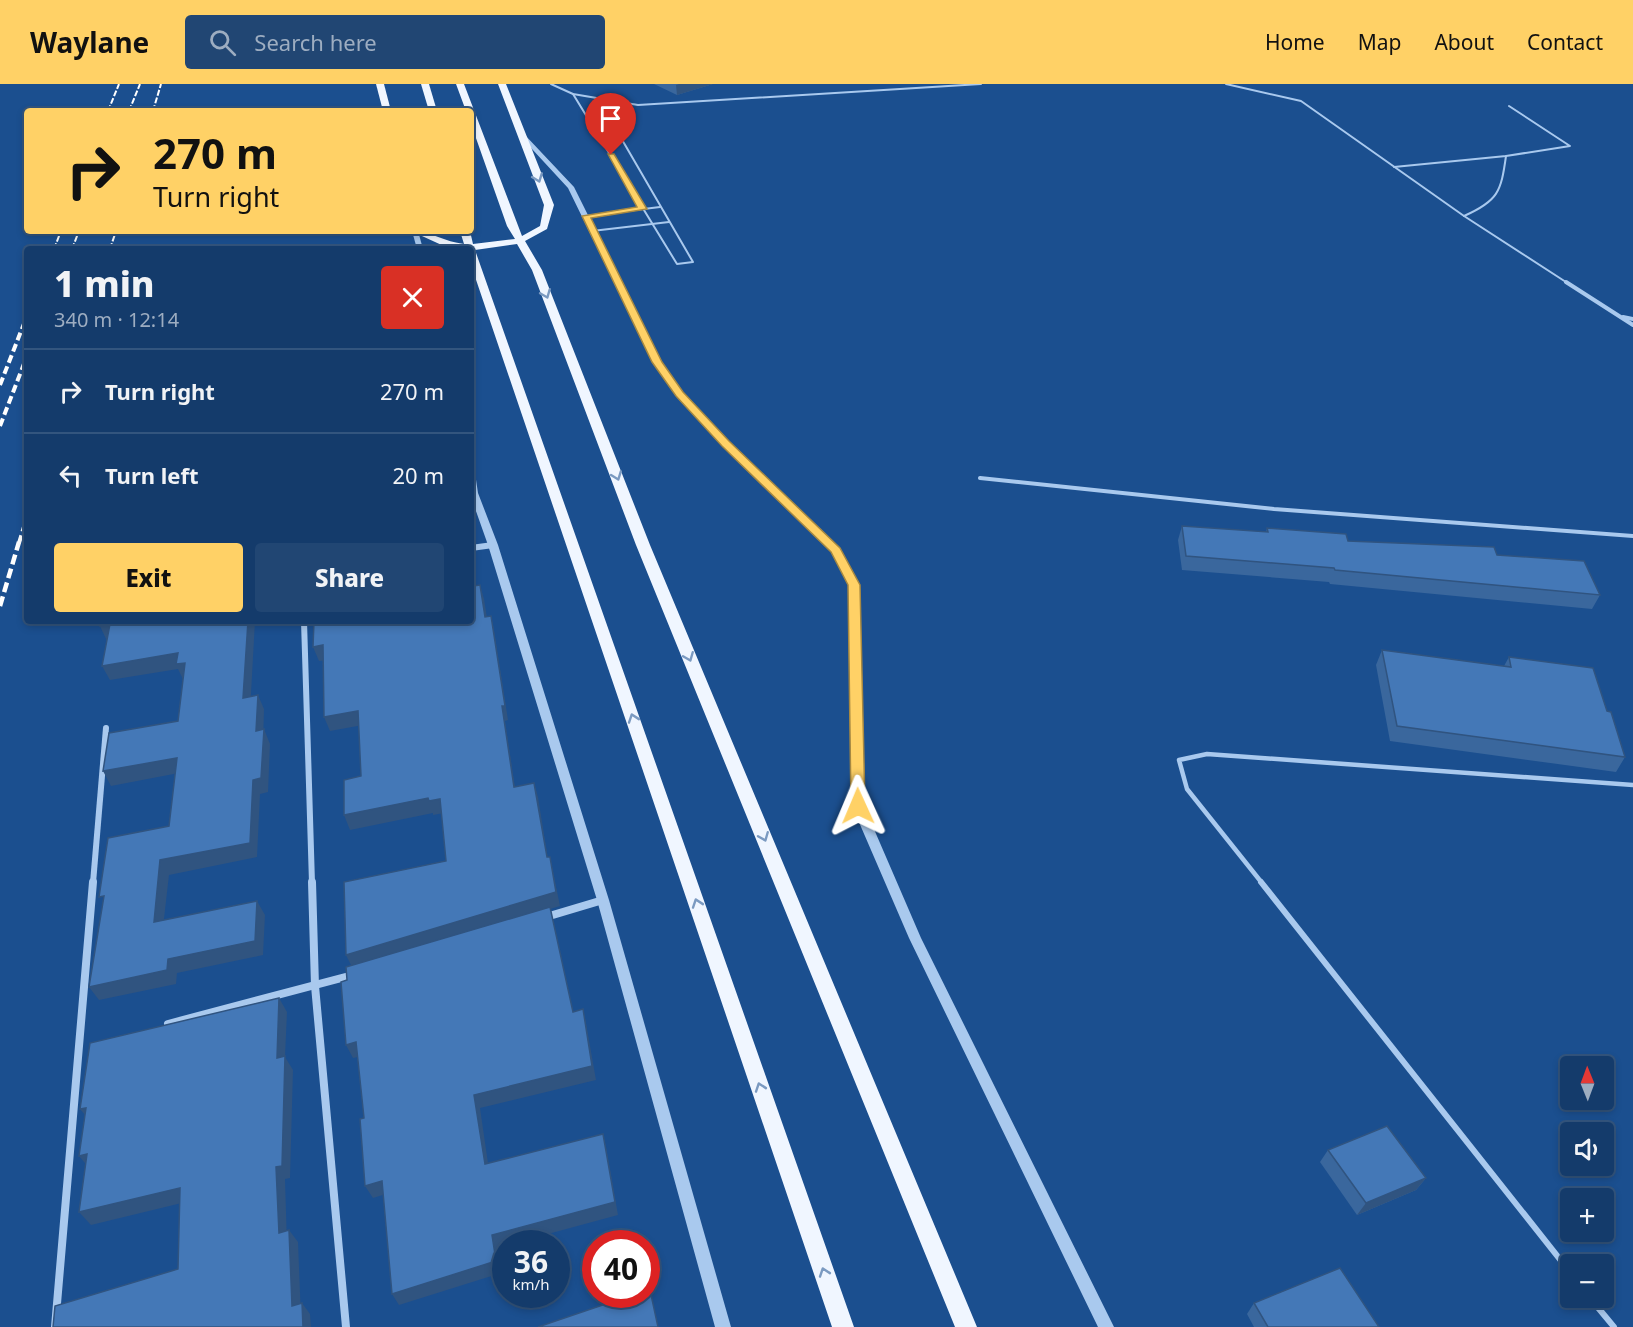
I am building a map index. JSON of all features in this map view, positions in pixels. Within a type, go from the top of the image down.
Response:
[{"type":"main road","points":[[380,84],[386,108]]},
{"type":"main road","points":[[425,84],[432,108]]},
{"type":"main road","points":[[460,84],[469,108]]},
{"type":"main road","points":[[474,248],[522,241],[544,227],[549,206],[502,84]]},
{"type":"main road","points":[[474,120],[512,226],[537,270],[643,545],[966,1327]]},
{"type":"main road","points":[[422,234],[436,241],[457,246]]},
{"type":"main road","points":[[474,261],[843,1327]]},
{"type":"street","points":[[522,135],[571,187],[657,362],[680,394],[726,444],[836,550],[854,585],[858,806],[915,938],[1106,1327]]},
{"type":"street","points":[[474,493],[493,545],[603,900],[723,1327]]},
{"type":"street","points":[[474,548],[493,545]]},
{"type":"street","points":[[304,624],[315,986],[346,1327]]},
{"type":"street","points":[[55,1327],[106,728]]},
{"type":"street","points":[[537,920],[603,900]]},
{"type":"street","points":[[158,1027],[315,986],[359,972]]},
{"type":"street","points":[[79,1048],[90,1045]]},
{"type":"lane","points":[[551,84],[573,94],[627,105],[981,84]]},
{"type":"lane","points":[[1226,84],[1301,101],[1464,216],[1633,325]]},
{"type":"lane","points":[[573,94],[677,264],[693,262],[599,100]]},
{"type":"lane","points":[[1394,167],[1506,156],[1570,146],[1509,106]]},
{"type":"lane","points":[[1464,216],[1485,207],[1501,190],[1506,156]]},
{"type":"lane","points":[[586,216],[660,207]]},
{"type":"lane","points":[[592,231],[669,222]]},
{"type":"lane","points":[[1620,316],[1633,319]]},
{"type":"lane","points":[[980,478],[1274,510],[1633,536]]},
{"type":"lane","points":[[1560,1259],[1187,789],[1179,760],[1207,754],[1633,785]]},
{"type":"lane","points":[[1598,1308],[1614,1327]]},
{"type":"building","points":[[1182,526],[1268,532],[1267,528],[1346,534],[1348,541],[1494,547],[1497,555],[1584,561],[1600,595],[1335,570],[1334,568],[1186,556]]},
{"type":"building","points":[[480,585],[485,617],[491,616],[505,706],[502,706],[514,787],[534,783],[547,857],[550,857],[556,892],[346,955],[344,882],[446,861],[440,799],[429,801],[428,798],[344,815],[344,780],[361,776],[358,711],[324,717],[323,645],[313,647],[314,624],[474,624],[474,586]]},
{"type":"building","points":[[110,624],[248,624],[243,698],[258,695],[256,731],[264,729],[261,778],[253,780],[250,843],[160,860],[154,922],[257,901],[255,941],[168,959],[167,970],[89,987],[104,896],[99,897],[108,838],[169,826],[177,758],[103,771],[109,733],[178,721],[185,663],[176,664],[178,653],[102,666]]},
{"type":"building","points":[[1382,650],[1511,667],[1509,657],[1593,668],[1607,711],[1611,712],[1625,757],[1397,726]]},
{"type":"building","points":[[550,907],[573,1012],[583,1009],[592,1066],[474,1095],[485,1164],[603,1134],[615,1202],[511,1230],[492,1230],[492,1262],[392,1294],[382,1181],[365,1186],[360,1119],[364,1118],[356,1042],[346,1045],[341,982],[347,980],[346,967]]},
{"type":"building","points":[[279,998],[277,1058],[285,1056],[282,1166],[276,1167],[279,1233],[289,1230],[292,1306],[302,1303],[303,1327],[53,1327],[55,1306],[178,1269],[180,1188],[79,1212],[87,1154],[79,1156],[86,1108],[80,1109],[90,1043]]},
{"type":"building","points":[[1387,1126],[1426,1178],[1366,1203],[1328,1150]]},
{"type":"building","points":[[1340,1268],[1379,1327],[1268,1327],[1254,1303]]},
{"type":"building","points":[[594,1308],[654,1308],[658,1327],[538,1327]]},
{"type":"railway","points":[[109,108],[119,84]]},
{"type":"railway","points":[[130,108],[140,84]]},
{"type":"railway","points":[[154,108],[161,84]]},
{"type":"railway","points":[[55,246],[60,234]]},
{"type":"railway","points":[[73,246],[78,234]]},
{"type":"railway","points":[[111,246],[115,234]]},
{"type":"railway","points":[[0,385],[24,324]]},
{"type":"railway","points":[[0,426],[24,364]]},
{"type":"railway","points":[[19,543],[24,527]]},
{"type":"railway","points":[[0,606],[19,542]]},
{"type":"route","points":[[611,155],[643,209],[586,216],[657,362],[680,394],[726,444],[836,550],[854,585],[858,806]]}]
